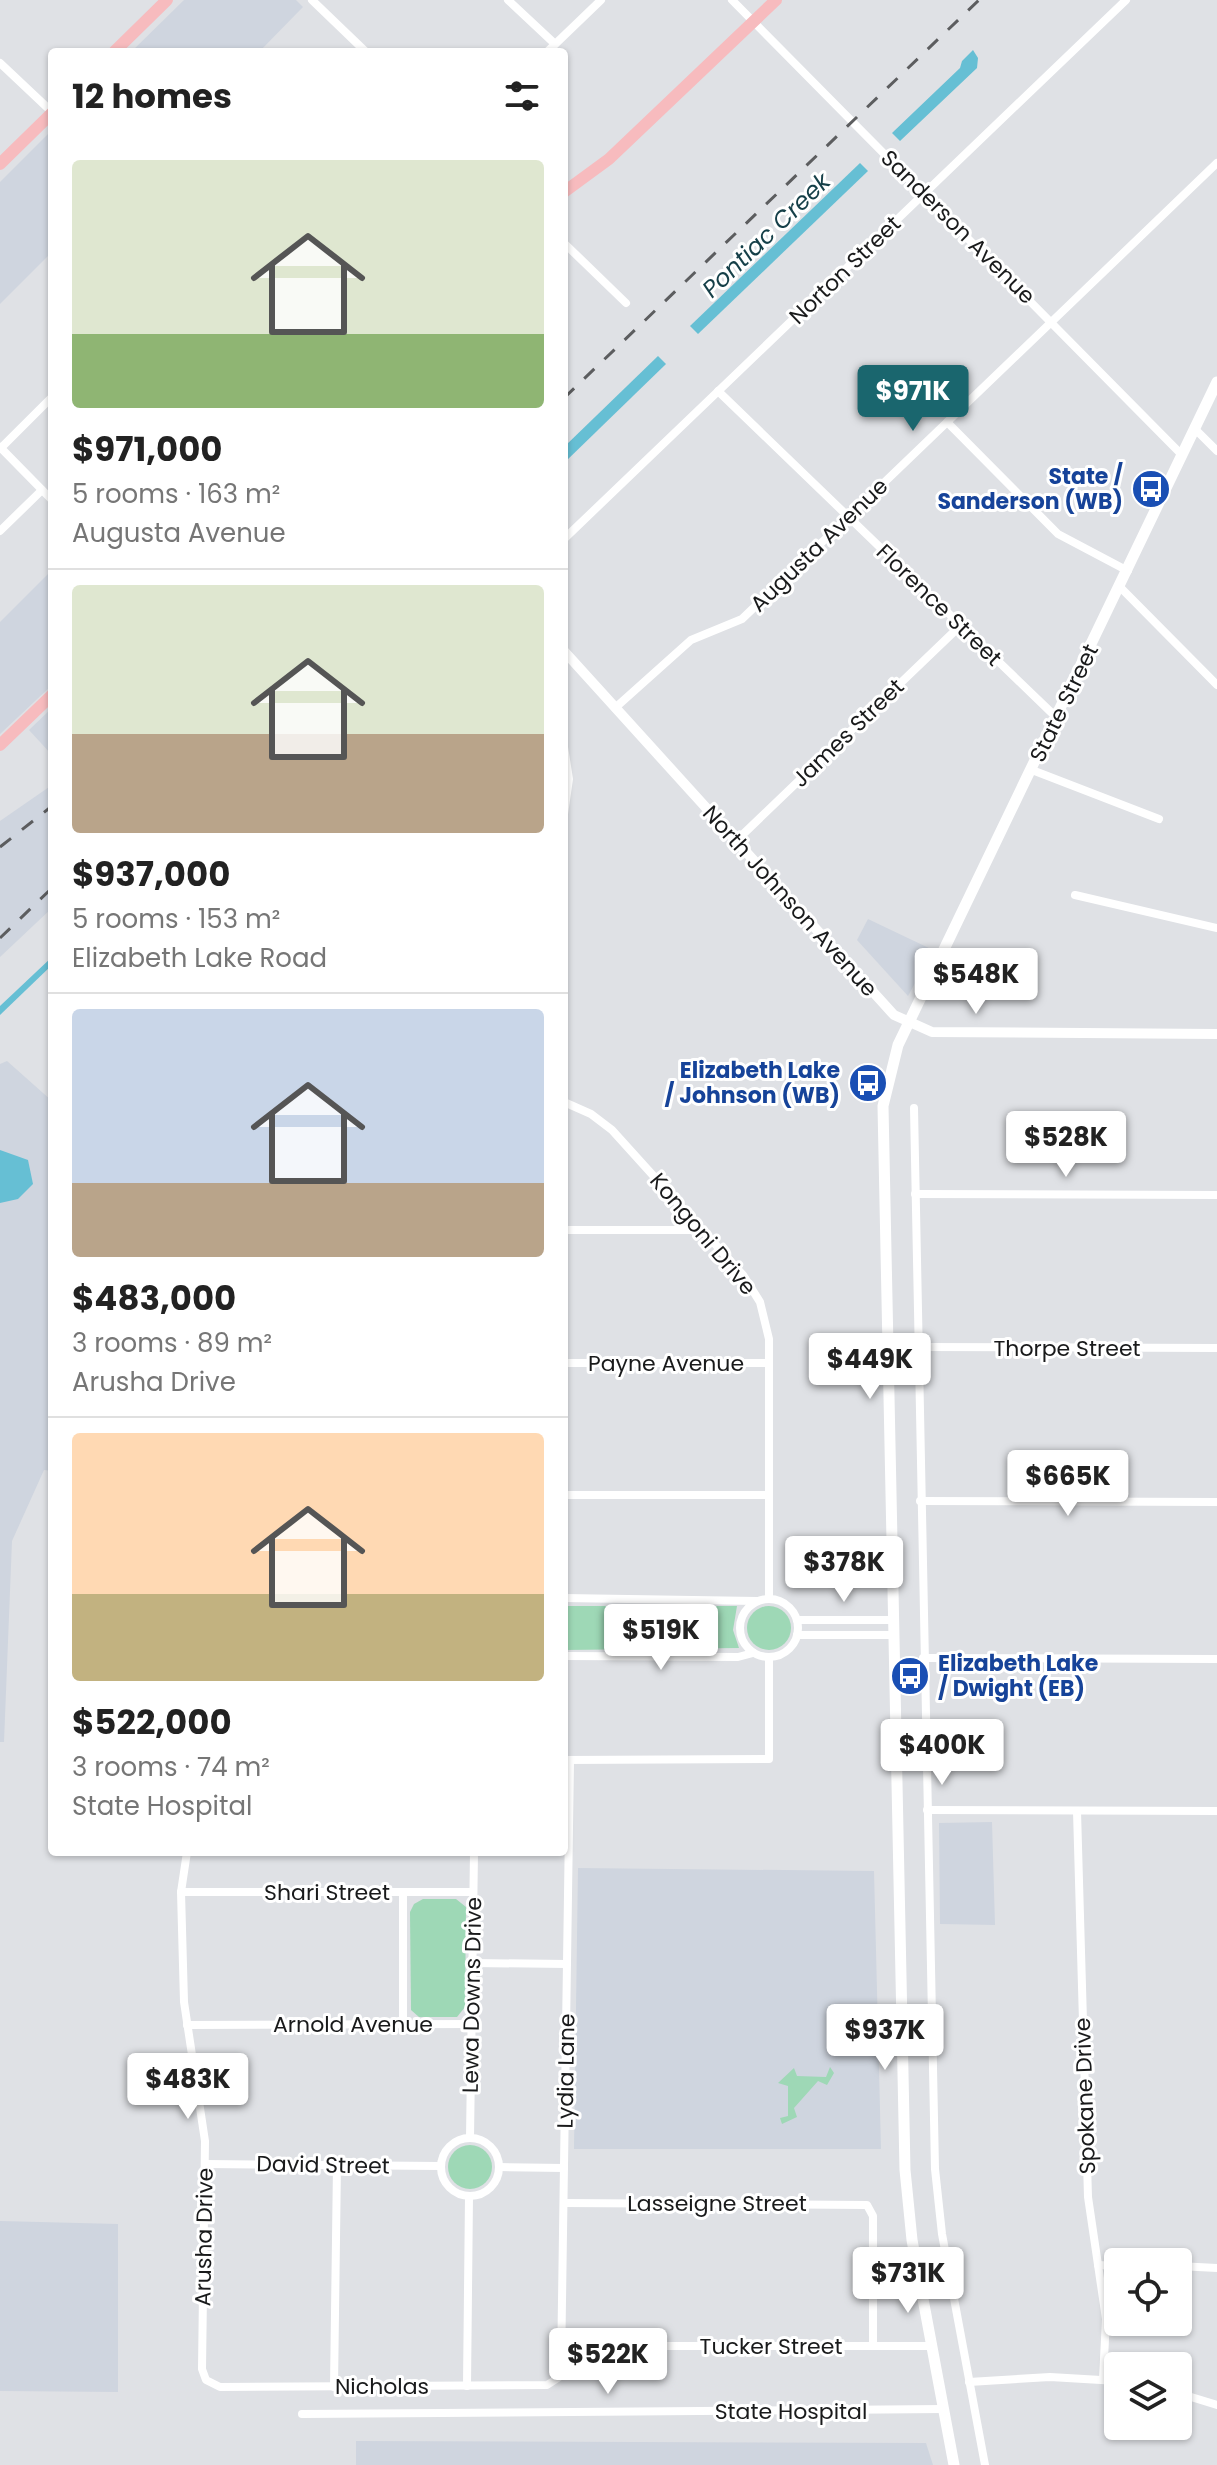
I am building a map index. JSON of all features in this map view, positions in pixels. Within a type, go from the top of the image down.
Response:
[{"type":"main road","points":[[118,48],[167,0]]},
{"type":"main road","points":[[568,189],[609,159],[776,0]]},
{"type":"main road","points":[[0,164],[48,117]]},
{"type":"main road","name":"State Street","points":[[954,2465],[907,2206],[882,1121],[889,1074],[909,1023],[1217,382]]},
{"type":"main road","points":[[0,745],[48,699]]},
{"type":"street","points":[[312,0],[362,48]]},
{"type":"street","points":[[508,0],[555,44]]},
{"type":"street","points":[[551,48],[601,0]]},
{"type":"street","name":"Sanderson Avenue","points":[[732,0],[1182,455]]},
{"type":"street","name":"Norton Street","points":[[568,535],[1126,0]]},
{"type":"street","points":[[0,63],[48,109]]},
{"type":"street","name":"Augusta Avenue","points":[[615,708],[691,640],[742,619],[1217,163]]},
{"type":"street","points":[[568,247],[626,303]]},
{"type":"street","name":"Florence Street","points":[[718,391],[1057,718]]},
{"type":"street","points":[[48,401],[0,447],[48,496]]},
{"type":"street","points":[[947,422],[1058,534],[1128,571]]},
{"type":"street","points":[[1195,429],[1217,451]]},
{"type":"street","points":[[0,531],[42,490]]},
{"type":"street","points":[[1120,587],[1217,685]]},
{"type":"street","name":"James Street","points":[[736,841],[961,625]]},
{"type":"street","name":"North Johnson Avenue","points":[[568,655],[894,1015],[932,1032],[1217,1034]]},
{"type":"street","points":[[1032,770],[1159,819]]},
{"type":"street","points":[[1075,895],[1217,928]]},
{"type":"street","name":"Kongoni Drive","points":[[568,1104],[607,1125],[703,1230],[756,1294],[767,1327],[769,1363],[769,1598]]},
{"type":"street","points":[[914,1108],[916,1347],[938,2204],[985,2465]]},
{"type":"street","points":[[915,1194],[1217,1195]]},
{"type":"street","points":[[568,1230],[703,1230]]},
{"type":"street","name":"Thorpe Street","points":[[916,1347],[1217,1348]]},
{"type":"street","name":"Payne Avenue","points":[[568,1363],[769,1363]]},
{"type":"street","points":[[568,1495],[769,1495]]},
{"type":"street","points":[[920,1501],[1217,1502]]},
{"type":"street","points":[[568,1598],[757,1601],[769,1598],[785,1603],[797,1620],[797,1635],[787,1651],[769,1657],[753,1653],[738,1657],[568,1656]]},
{"type":"street","points":[[753,1653],[744,1643],[740,1626],[744,1613],[757,1601]]},
{"type":"street","points":[[797,1620],[892,1620]]},
{"type":"street","points":[[797,1635],[893,1635]]},
{"type":"street","points":[[568,1760],[769,1759],[769,1657]]},
{"type":"street","points":[[923,1658],[1217,1659]]},
{"type":"street","points":[[927,1810],[1217,1811]]},
{"type":"street","name":"Spokane Drive","points":[[1077,1811],[1088,2197],[1106,2332],[1103,2379]]},
{"type":"street","name":"Arusha Drive","points":[[186,1856],[181,1892],[187,2025],[203,2117],[202,2369],[208,2382]]},
{"type":"street","name":"Lewa Downs Drive","points":[[470,2138],[474,1856]]},
{"type":"street","name":"Lydia Lane","points":[[556,2381],[561,2372],[562,2346],[567,1856]]},
{"type":"street","name":"Shari Street","points":[[181,1892],[473,1892]]},
{"type":"street","points":[[403,1892],[403,2024]]},
{"type":"street","points":[[473,1963],[567,1964]]},
{"type":"street","points":[[901,2021],[931,2020]]},
{"type":"street","name":"Arnold Avenue","points":[[187,2025],[472,2024]]},
{"type":"street","points":[[470,2138],[490,2147],[499,2167],[490,2188],[469,2196],[449,2187],[441,2166],[450,2146],[470,2138]]},
{"type":"street","name":"David Street","points":[[205,2164],[441,2166]]},
{"type":"street","points":[[334,2387],[337,2165]]},
{"type":"street","points":[[499,2167],[564,2168]]},
{"type":"street","points":[[467,2386],[469,2196]]},
{"type":"street","name":"Lasseigne Street","points":[[564,2203],[844,2203],[869,2206],[873,2216],[873,2346]]},
{"type":"street","points":[[1098,2265],[1104,2265]]},
{"type":"street","points":[[1192,2267],[1217,2268]]},
{"type":"street","name":"Tucker Street","points":[[562,2346],[932,2346]]},
{"type":"street","points":[[969,2382],[1050,2377],[1103,2379]]},
{"type":"street","name":"Nicholas","points":[[208,2382],[220,2387],[334,2387],[544,2386],[556,2381]]},
{"type":"street","points":[[1192,2397],[1217,2405]]},
{"type":"street","name":"State Hospital","points":[[302,2414],[944,2409]]},
{"type":"shaded area","points":[[184,0],[296,0],[303,7],[263,48],[135,48]]},
{"type":"shaded area","points":[[48,134],[48,256],[0,304],[0,182]]},
{"type":"shaded area","points":[[48,574],[48,689],[0,734],[0,622]]},
{"type":"shaded area","points":[[48,712],[48,751],[29,730]]},
{"type":"shaded area","points":[[48,788],[48,912],[0,957],[0,821]]},
{"type":"shaded area","points":[[868,919],[933,950],[908,996],[857,940]]},
{"type":"shaded area","points":[[7,1061],[48,1097],[48,1470],[44,1470],[12,1541],[4,1742],[0,1742],[0,1064]]},
{"type":"shaded area","points":[[992,1822],[995,1925],[940,1924],[939,1823]]},
{"type":"shaded area","points":[[578,1868],[874,1871],[881,2149],[574,2149]]},
{"type":"shaded area","points":[[0,2221],[118,2224],[118,2392],[0,2391]]},
{"type":"shaded area","points":[[356,2441],[926,2443],[933,2465],[356,2465]]},
{"type":"green space","points":[[568,1606],[737,1606],[733,1630],[739,1648],[568,1650]]},
{"type":"green space","points":[[769,1606],[785,1612],[791,1628],[785,1644],[769,1650],[753,1644],[747,1628],[753,1612]]},
{"type":"green space","points":[[423,1899],[456,1899],[466,1907],[465,2007],[457,2017],[419,2017],[411,2010],[410,1912],[414,1904]]},
{"type":"green space","points":[[830,2067],[834,2073],[827,2085],[818,2081],[794,2108],[797,2117],[782,2124],[780,2118],[788,2116],[788,2086],[778,2083],[794,2068],[797,2076],[826,2077]]},
{"type":"green space","points":[[470,2145],[486,2151],[492,2167],[486,2183],[470,2189],[454,2183],[448,2167],[454,2151]]},
{"type":"water","points":[[973,50],[978,58],[977,68],[900,141],[892,133],[960,68],[962,61]]},
{"type":"water","points":[[860,163],[868,171],[698,334],[690,326]]},
{"type":"water","points":[[658,356],[666,364],[568,459],[568,443]]},
{"type":"water","points":[[48,961],[48,969],[0,1015],[0,1006]]},
{"type":"water","points":[[0,1150],[28,1160],[33,1184],[18,1199],[0,1203]]},
{"type":"railway","points":[[568,394],[979,0]]},
{"type":"railway","points":[[0,847],[48,809]]},
{"type":"railway","points":[[0,938],[48,892]]},
{"type":"place","name":"State / Sanderson (WB)","points":[[1151,489]]},
{"type":"place","name":"Elizabeth Lake / Johnson (WB)","points":[[868,1083]]},
{"type":"place","name":"Elizabeth Lake / Dwight (EB)","points":[[910,1676]]},
{"type":"water label","name":"Pontiac Creek","points":[[766,235]]}]
